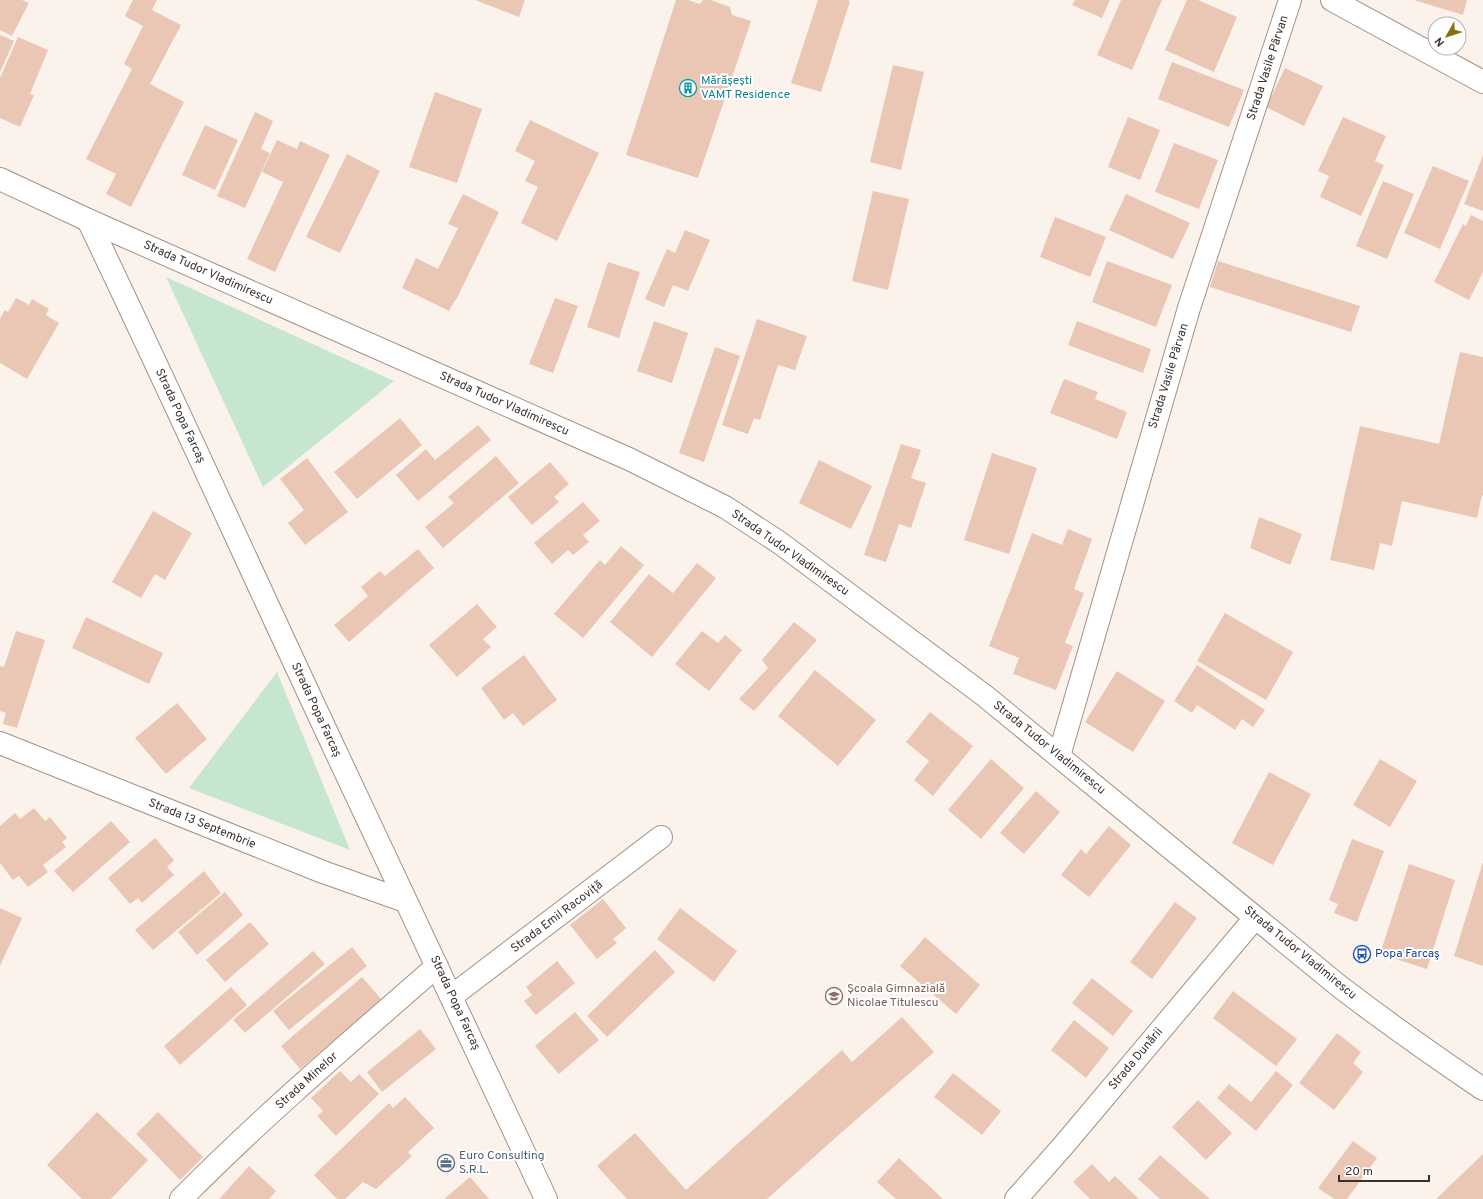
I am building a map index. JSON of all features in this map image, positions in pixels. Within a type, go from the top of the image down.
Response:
[{"type":"street","name":"Strada Vasile Pârvan","points":[[1059,756],[1189,308],[1290,0]]},
{"type":"street","points":[[1336,1],[1483,82]]},
{"type":"street","name":"Strada Tudor Vladimirescu","points":[[0,178],[88,220],[622,456],[725,507],[780,543],[985,696],[1255,918],[1383,1020],[1483,1089]]},
{"type":"street","name":"Strada Popa Farcaș","points":[[88,220],[143,334],[405,901],[452,996],[546,1199]]},
{"type":"street","name":"Strada 13 Septembrie","points":[[0,743],[323,872],[405,901]]},
{"type":"street","name":"Strada Emil Racoviță","points":[[452,996],[661,837]]},
{"type":"street","name":"Strada Dunării","points":[[1016,1199],[1073,1134],[1255,918]]},
{"type":"street","name":"Strada Minelor","points":[[181,1199],[213,1167],[437,966]]},
{"type":"green space","points":[[166,277],[394,381],[263,487]]},
{"type":"green space","points":[[277,672],[350,850],[189,788]]},
{"type":"building","points":[[0,0],[22,0],[29,3],[12,36],[0,30]]},
{"type":"building","points":[[133,0],[157,0],[152,10],[181,25],[150,84],[184,102],[131,207],[106,194],[116,174],[86,159],[132,69],[124,64],[143,26],[125,16]]},
{"type":"building","points":[[475,0],[525,0],[519,17]]},
{"type":"building","name":"Mărășești VAMT Residence","points":[[676,0],[688,0],[700,4],[703,0],[711,0],[730,7],[732,15],[751,21],[698,178],[626,155]]},
{"type":"building","points":[[818,0],[850,1],[821,92],[791,83]]},
{"type":"building","points":[[1075,0],[1110,0],[1102,18],[1072,5]]},
{"type":"building","points":[[1121,0],[1162,0],[1132,70],[1097,55]]},
{"type":"building","points":[[1187,0],[1198,0],[1237,17],[1214,72],[1165,50]]},
{"type":"building","points":[[1414,0],[1467,0],[1463,15]]},
{"type":"building","points":[[0,35],[14,41],[0,72]]},
{"type":"building","points":[[18,37],[48,50],[30,94],[34,95],[20,127],[0,118],[0,78]]},
{"type":"building","points":[[1172,62],[1244,90],[1229,127],[1158,99]]},
{"type":"building","points":[[893,65],[924,72],[901,170],[870,162]]},
{"type":"building","points":[[1285,68],[1323,86],[1304,126],[1266,107]]},
{"type":"building","points":[[435,92],[482,109],[457,183],[409,167]]},
{"type":"building","points":[[255,112],[273,121],[261,149],[270,153],[245,208],[217,196]]},
{"type":"building","points":[[1128,117],[1160,130],[1140,180],[1108,167]]},
{"type":"building","points":[[1343,117],[1386,136],[1375,161],[1384,165],[1361,216],[1320,197],[1329,176],[1318,171]]},
{"type":"building","points":[[530,120],[599,153],[557,241],[521,223],[538,187],[525,181],[535,161],[515,151]]},
{"type":"building","points":[[205,125],[238,140],[215,190],[182,175]]},
{"type":"building","points":[[277,140],[297,149],[300,141],[330,155],[275,272],[247,259],[283,182],[262,172]]},
{"type":"building","points":[[1174,143],[1218,160],[1199,209],[1155,192]]},
{"type":"building","points":[[347,154],[380,171],[340,253],[306,237]]},
{"type":"building","points":[[1483,155],[1483,211],[1464,204]]},
{"type":"building","points":[[1433,166],[1469,181],[1440,249],[1404,233]]},
{"type":"building","points":[[1383,181],[1414,194],[1387,259],[1356,246]]},
{"type":"building","points":[[873,191],[909,199],[888,290],[852,281]]},
{"type":"building","points":[[463,194],[499,212],[456,300],[449,311],[402,288],[416,258],[438,269],[458,228],[448,224]]},
{"type":"building","points":[[1126,194],[1190,223],[1173,259],[1109,230]]},
{"type":"building","points":[[1471,215],[1483,221],[1483,272],[1469,300],[1434,282],[1463,224],[1466,226]]},
{"type":"building","points":[[1055,217],[1106,237],[1090,277],[1040,257]]},
{"type":"building","points":[[685,230],[710,240],[688,291],[673,285],[664,307],[645,299],[667,249],[675,253]]},
{"type":"building","points":[[1107,261],[1172,285],[1156,327],[1092,302]]},
{"type":"building","points":[[1218,261],[1360,306],[1351,332],[1210,287]]},
{"type":"building","points":[[608,262],[640,272],[619,338],[587,327]]},
{"type":"building","points":[[16,298],[29,305],[32,299],[49,309],[46,315],[59,323],[27,379],[0,363],[0,319],[5,310],[8,312]]},
{"type":"building","points":[[555,298],[578,306],[553,373],[529,364]]},
{"type":"building","points":[[757,319],[807,336],[795,370],[778,365],[760,420],[754,418],[748,434],[722,425]]},
{"type":"building","points":[[654,321],[688,333],[672,383],[637,371]]},
{"type":"building","points":[[1077,321],[1151,349],[1143,373],[1068,345]]},
{"type":"building","points":[[715,347],[740,356],[704,462],[679,453]]},
{"type":"building","points":[[1460,352],[1483,357],[1483,496],[1482,495],[1477,518],[1402,501],[1392,546],[1380,543],[1374,570],[1330,560],[1360,426],[1439,444]]},
{"type":"building","points":[[1064,379],[1098,392],[1095,399],[1127,412],[1117,439],[1050,413]]},
{"type":"building","points":[[400,418],[422,445],[357,499],[334,472]]},
{"type":"building","points":[[478,425],[491,440],[418,501],[396,475],[426,449],[435,460]]},
{"type":"building","points":[[901,444],[921,450],[911,478],[926,483],[911,528],[899,524],[886,562],[864,555]]},
{"type":"building","points":[[992,453],[1037,468],[1009,554],[964,540]]},
{"type":"building","points":[[496,456],[519,483],[443,548],[425,527],[454,503],[448,497]]},
{"type":"building","points":[[307,458],[348,512],[305,545],[288,523],[304,510],[280,479]]},
{"type":"building","points":[[819,460],[872,486],[851,529],[799,503]]},
{"type":"building","points":[[550,462],[569,484],[554,497],[559,502],[532,525],[508,497]]},
{"type":"building","points":[[583,502],[600,521],[583,535],[589,542],[573,555],[568,550],[552,564],[534,543]]},
{"type":"building","points":[[153,511],[192,533],[165,580],[155,574],[141,598],[112,582]]},
{"type":"building","points":[[1259,517],[1302,534],[1290,565],[1250,548]]},
{"type":"building","points":[[1068,529],[1092,539],[1074,589],[1084,593],[1065,643],[1073,646],[1056,690],[1013,674],[1019,658],[989,646],[1032,533],[1062,545]]},
{"type":"building","points":[[621,546],[644,565],[583,638],[554,614],[600,560],[605,565]]},
{"type":"building","points":[[418,549],[434,568],[349,642],[334,625],[368,596],[361,587],[380,571],[385,576]]},
{"type":"building","points":[[697,563],[716,578],[652,657],[610,622],[649,574],[673,593]]},
{"type":"building","points":[[477,604],[497,627],[483,639],[491,647],[457,677],[429,645]]},
{"type":"building","points":[[1225,613],[1293,652],[1266,700],[1197,661]]},
{"type":"building","points":[[86,617],[163,653],[149,684],[72,648]]},
{"type":"building","points":[[794,622],[817,640],[754,711],[739,699],[768,668],[762,660]]},
{"type":"building","points":[[16,631],[45,640],[17,728],[3,724],[6,713],[0,711],[0,666],[4,667]]},
{"type":"building","points":[[702,631],[718,643],[725,635],[742,650],[709,691],[675,664]]},
{"type":"building","points":[[524,655],[557,700],[523,726],[513,713],[504,720],[481,688]]},
{"type":"building","points":[[1197,665],[1265,710],[1253,727],[1242,719],[1235,730],[1197,705],[1192,713],[1174,701]]},
{"type":"building","points":[[815,670],[876,720],[838,766],[778,716]]},
{"type":"building","points":[[1117,671],[1165,701],[1133,752],[1085,722]]},
{"type":"building","points":[[177,703],[207,739],[166,774],[135,738]]},
{"type":"building","points":[[930,712],[973,746],[933,796],[914,780],[929,761],[906,742]]},
{"type":"building","points":[[991,759],[1024,788],[981,839],[948,810]]},
{"type":"building","points":[[1380,759],[1417,781],[1390,827],[1353,805]]},
{"type":"building","points":[[1269,772],[1311,794],[1273,865],[1232,843]]},
{"type":"building","points":[[1036,791],[1060,812],[1024,854],[1000,833]]},
{"type":"building","points":[[34,808],[45,821],[50,817],[67,838],[62,842],[66,847],[43,865],[48,872],[28,887],[19,876],[13,880],[0,863],[0,826],[15,813],[20,819]]},
{"type":"building","points":[[111,821],[130,842],[73,892],[54,871]]},
{"type":"building","points":[[1109,826],[1131,845],[1089,897],[1061,875],[1081,849],[1086,854]]},
{"type":"building","points":[[155,838],[174,860],[167,867],[174,875],[142,903],[138,898],[130,904],[108,878]]},
{"type":"building","points":[[1352,839],[1384,851],[1357,922],[1334,913],[1338,904],[1329,900]]},
{"type":"building","points":[[1483,862],[1483,966],[1454,956]]},
{"type":"building","points":[[1409,864],[1455,880],[1427,969],[1380,954]]},
{"type":"building","points":[[204,871],[221,893],[153,950],[135,930]]},
{"type":"building","points":[[225,892],[243,915],[197,955],[178,932]]},
{"type":"building","points":[[603,899],[626,928],[613,939],[617,943],[597,959],[570,925]]},
{"type":"building","points":[[1175,902],[1197,918],[1152,979],[1130,962]]},
{"type":"building","points":[[0,908],[22,918],[0,966]]},
{"type":"building","points":[[680,908],[737,951],[714,982],[657,939]]},
{"type":"building","points":[[250,922],[269,944],[225,982],[206,960]]},
{"type":"building","points":[[925,937],[980,985],[956,1014],[900,966]]},
{"type":"building","points":[[352,947],[367,966],[289,1030],[273,1011]]},
{"type":"building","points":[[655,950],[675,972],[607,1037],[587,1016]]},
{"type":"building","points":[[313,951],[325,964],[245,1033],[233,1020]]},
{"type":"building","points":[[557,961],[575,983],[536,1015],[524,1001],[532,995],[526,987]]},
{"type":"building","points":[[362,977],[382,1000],[300,1069],[281,1046]]},
{"type":"building","points":[[1092,978],[1133,1011],[1113,1036],[1072,1003]]},
{"type":"building","points":[[231,987],[247,1005],[180,1065],[164,1046]]},
{"type":"building","points":[[1233,991],[1297,1039],[1276,1066],[1213,1018]]},
{"type":"building","points":[[575,1012],[599,1040],[559,1074],[535,1046]]},
{"type":"building","points":[[902,1017],[934,1052],[767,1199],[627,1199],[597,1166],[635,1133],[686,1190],[842,1050],[852,1062]]},
{"type":"building","points":[[1074,1020],[1109,1048],[1086,1078],[1051,1050]]},
{"type":"building","points":[[420,1029],[436,1049],[382,1092],[367,1072]]},
{"type":"building","points":[[1337,1033],[1361,1052],[1353,1063],[1363,1072],[1334,1110],[1299,1083]]},
{"type":"building","points":[[340,1071],[351,1082],[359,1074],[379,1094],[336,1136],[317,1116],[323,1111],[311,1098]]},
{"type":"building","points":[[1276,1071],[1293,1085],[1256,1131],[1217,1098],[1229,1084],[1251,1102]]},
{"type":"building","points":[[953,1073],[1001,1111],[982,1135],[934,1097]]},
{"type":"building","points":[[405,1097],[434,1128],[408,1152],[412,1156],[376,1189],[363,1182],[345,1199],[337,1199],[314,1175],[389,1103],[393,1108]]},
{"type":"building","points":[[1198,1100],[1232,1133],[1206,1160],[1172,1127]]},
{"type":"building","points":[[97,1112],[148,1160],[111,1199],[82,1199],[47,1165]]},
{"type":"building","points":[[158,1112],[203,1157],[180,1180],[136,1134]]},
{"type":"building","points":[[1353,1141],[1377,1158],[1347,1199],[1334,1199],[1318,1188]]},
{"type":"building","points":[[1483,1154],[1483,1199],[1436,1199]]},
{"type":"building","points":[[1160,1155],[1210,1199],[1160,1199],[1138,1179]]},
{"type":"building","points":[[899,1158],[943,1199],[896,1199],[877,1182]]},
{"type":"building","points":[[1092,1164],[1109,1182],[1115,1176],[1139,1199],[1090,1199],[1073,1182]]},
{"type":"building","points":[[249,1166],[276,1191],[269,1199],[219,1199]]},
{"type":"building","points":[[470,1177],[489,1199],[444,1199]]},
{"type":"place","name":"Mărășești VAMT Residence","points":[[688,88]]},
{"type":"place","name":"Popa Farcaş","points":[[1362,954]]},
{"type":"place","name":"Școala Gimnazială Nicolae Titulescu","points":[[834,996]]},
{"type":"place","name":"Euro Consulting S.R.L.","points":[[446,1163]]}]
